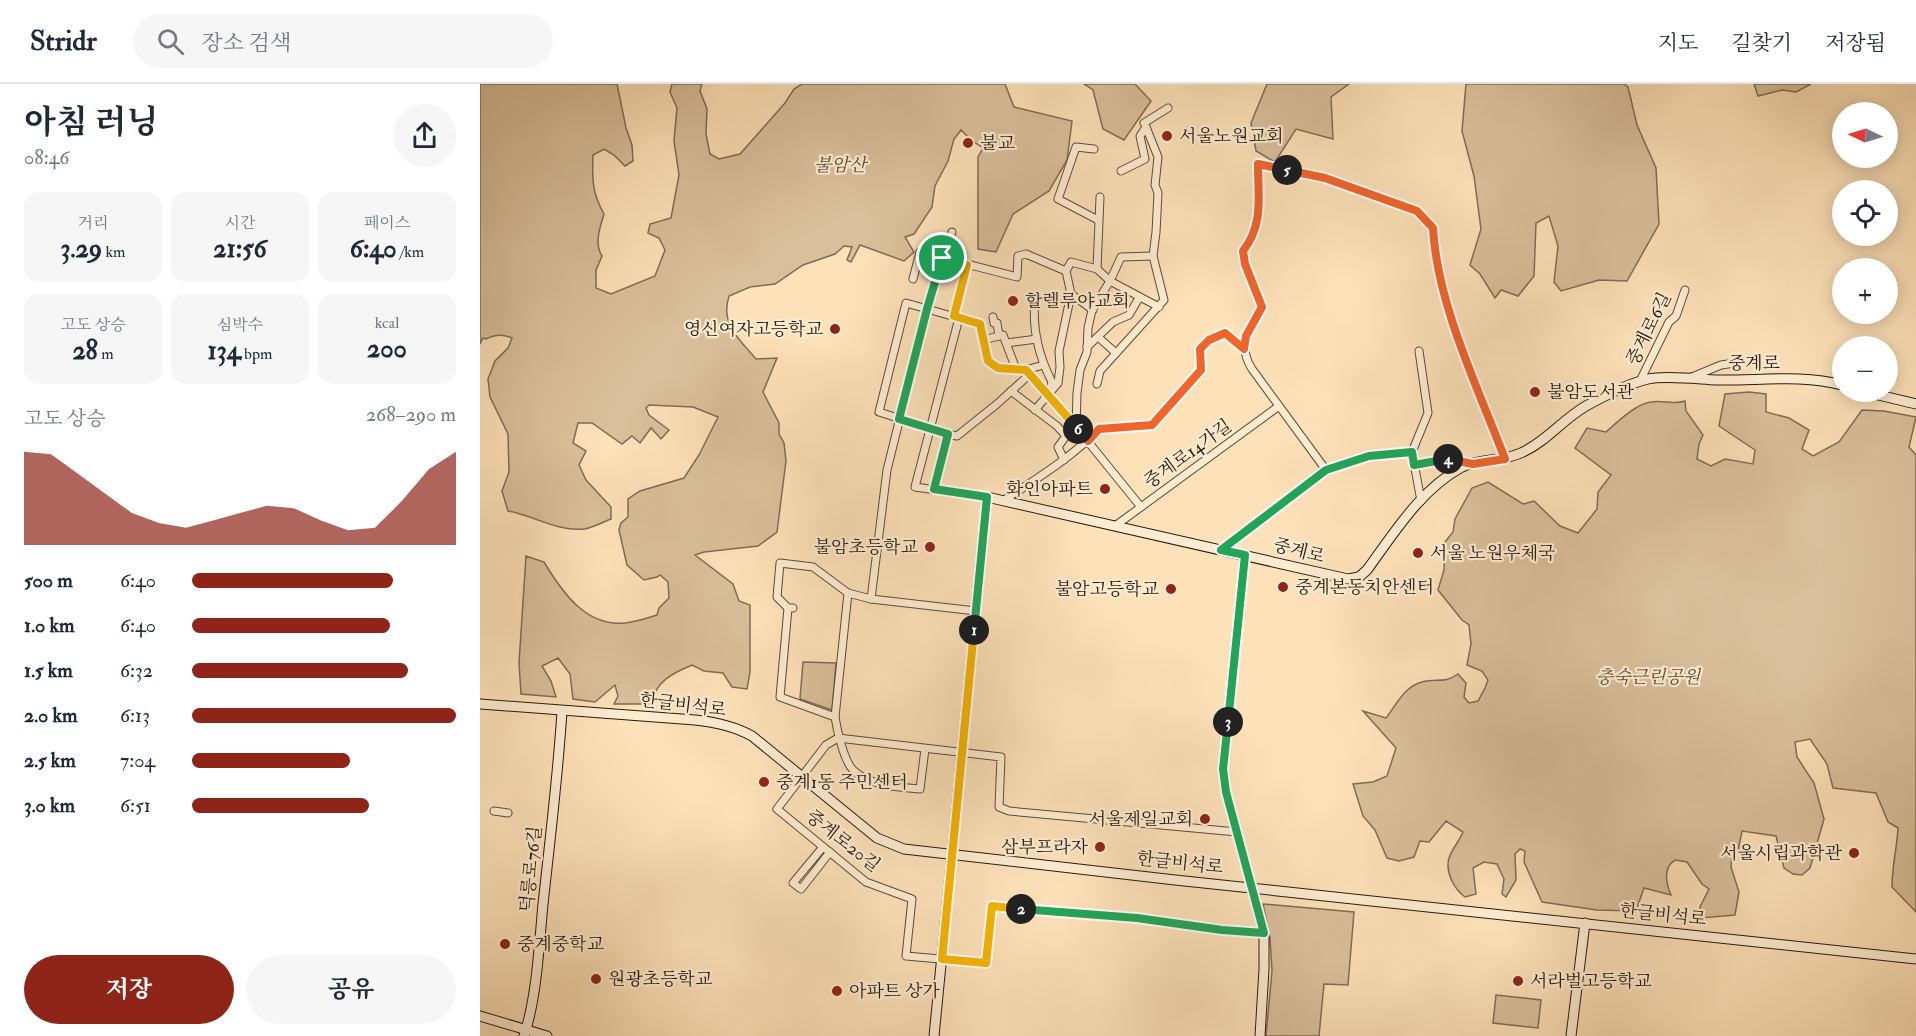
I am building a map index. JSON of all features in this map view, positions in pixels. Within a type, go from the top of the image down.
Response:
[{"type":"street","points":[[1097,384],[1100,371],[1164,300],[1152,256],[1156,232],[1158,193],[1155,185],[1158,157],[1144,123],[1168,108]]},
{"type":"street","points":[[1121,171],[1145,159],[1140,136],[1146,127]]},
{"type":"street","points":[[1094,149],[1076,147],[1058,199],[1098,220]]},
{"type":"street","points":[[1326,470],[1250,366],[1244,353],[1246,336],[1262,307],[1245,264],[1243,251],[1252,240],[1259,215],[1258,164],[1325,178],[1417,211],[1433,228],[1434,251],[1450,314],[1505,459]]},
{"type":"street","points":[[1097,269],[1100,197]]},
{"type":"street","points":[[871,599],[887,470],[927,309],[952,232]]},
{"type":"street","points":[[913,279],[920,252],[1017,277],[1018,256],[1026,254],[1066,272]]},
{"type":"street","points":[[1076,427],[1080,370],[1087,347],[1088,328],[1093,310],[1121,257],[1152,256]]},
{"type":"street","points":[[1035,410],[1058,384],[1059,351],[1071,294],[1066,272],[1071,262],[1097,269],[1110,281],[1159,307]]},
{"type":"street","points":[[934,1036],[987,497],[915,487],[957,317],[967,265]]},
{"type":"street","name":"중계로6길","points":[[1640,381],[1669,322],[1676,316],[1685,290]]},
{"type":"street","points":[[1071,294],[1093,310]]},
{"type":"street","points":[[1087,347],[1113,322],[1129,315],[1139,298]]},
{"type":"street","points":[[1035,299],[1035,332],[1043,365],[1053,382],[1048,394]]},
{"type":"street","points":[[1043,365],[1028,372],[1011,391],[957,436],[879,412],[906,303],[980,324],[988,361],[998,368],[1028,372],[1141,507]]},
{"type":"street","points":[[993,317],[994,323],[997,322],[999,336]]},
{"type":"street","points":[[1003,501],[1088,441],[1099,429],[1152,425],[1201,370],[1200,349],[1209,340],[1225,333],[1244,349]]},
{"type":"street","points":[[983,340],[1003,335],[1016,369]]},
{"type":"street","points":[[1098,337],[1116,353]]},
{"type":"street","points":[[1006,343],[1037,339]]},
{"type":"street","points":[[1419,351],[1428,413],[1412,452],[1421,501]]},
{"type":"street","points":[[1691,378],[1721,365],[1735,363]]},
{"type":"street","name":"중계로","points":[[987,497],[1316,573],[1348,579],[1359,578],[1410,512],[1462,467],[1505,459],[1524,452],[1584,407],[1640,381],[1651,378],[1691,378],[1824,380],[1832,382]]},
{"type":"street","points":[[1011,391],[1057,426],[1066,436],[1058,447],[1064,459]]},
{"type":"street","points":[[1898,400],[1916,405]]},
{"type":"street","name":"중계로14가길","points":[[1115,526],[1280,406]]},
{"type":"street","points":[[934,489],[948,434]]},
{"type":"street","points":[[1221,550],[1326,470],[1369,456],[1412,452]]},
{"type":"street","name":"중계로","points":[[1414,465],[1446,459],[1473,464]]},
{"type":"street","points":[[1245,555],[1223,769],[1226,792],[1264,933],[1260,1036]]},
{"type":"street","points":[[835,717],[780,698],[790,608],[777,597],[780,563],[813,567],[848,593],[871,599],[976,611]]},
{"type":"street","points":[[848,593],[835,717],[838,738],[852,769],[860,774],[883,784],[920,789]]},
{"type":"street","name":"한글비석로","points":[[480,704],[716,723],[743,731],[882,841],[903,849],[1916,959]]},
{"type":"street","name":"덕릉로76길","points":[[525,1033],[541,928],[562,711]]},
{"type":"street","points":[[802,777],[826,745],[838,738],[1001,757],[999,807],[1009,811],[1237,832]]},
{"type":"street","points":[[919,800],[926,749]]},
{"type":"street","name":"중계로20길","points":[[802,777],[777,809],[866,882],[912,899],[906,956],[942,959]]},
{"type":"street","points":[[494,811],[508,813]]},
{"type":"street","points":[[824,846],[793,883],[801,889],[830,852]]},
{"type":"street","points":[[942,959],[986,963],[992,906],[1137,918],[1222,930],[1264,933]]},
{"type":"street","points":[[1569,1036],[1585,923]]},
{"type":"street","points":[[480,1016],[525,1033],[547,1036]]},
{"type":"green space","name":"불암산","points":[[480,84],[617,84],[632,145],[633,161],[625,166],[604,149],[593,155],[595,192],[604,214],[599,235],[598,246],[602,256],[596,270],[596,288],[611,294],[655,276],[665,250],[659,238],[648,233],[650,224],[671,218],[679,175],[674,141],[677,108],[670,92],[672,84],[702,84],[700,91],[707,109],[706,134],[710,154],[719,159],[740,154],[785,103],[794,89],[802,84],[1005,84],[1014,107],[1072,121],[1067,160],[1049,191],[1013,214],[996,252],[978,249],[978,157],[983,148],[961,130],[954,139],[948,161],[935,186],[932,207],[914,234],[905,237],[914,252],[904,261],[860,245],[851,262],[847,260],[852,247],[844,246],[835,254],[803,265],[775,284],[750,287],[729,296],[727,315],[738,338],[756,359],[777,358],[763,392],[779,423],[779,434],[784,443],[786,461],[777,532],[758,546],[695,555],[733,584],[739,601],[750,605],[750,672],[747,689],[732,687],[723,673],[704,671],[692,665],[666,679],[657,689],[652,704],[614,704],[618,696],[615,685],[595,702],[573,699],[570,674],[558,658],[542,666],[551,681],[556,697],[521,694],[519,663],[526,556],[544,562],[567,596],[598,619],[611,623],[625,623],[657,615],[659,608],[669,598],[668,582],[660,575],[644,580],[627,565],[619,530],[621,523],[628,517],[628,499],[640,491],[684,478],[699,455],[718,417],[693,407],[649,405],[646,408],[649,415],[669,430],[661,439],[651,428],[640,443],[632,436],[622,444],[592,423],[578,423],[573,443],[586,451],[579,465],[586,480],[611,507],[611,519],[587,528],[574,529],[555,526],[508,511],[502,491],[509,472],[508,434],[490,397],[488,379],[495,361],[508,348],[512,338],[496,335],[483,338],[480,344]]},
{"type":"green space","points":[[1084,84],[1135,84],[1151,101],[1124,140],[1103,129],[1093,90]]},
{"type":"green space","points":[[1267,84],[1349,84],[1331,97],[1333,139],[1296,129],[1275,162],[1256,151],[1251,123]]},
{"type":"green space","points":[[1466,84],[1624,84],[1628,87],[1637,125],[1656,168],[1659,224],[1627,281],[1599,280],[1561,291],[1554,282],[1558,246],[1549,216],[1536,223],[1534,276],[1518,296],[1501,290],[1495,298],[1480,274],[1470,265],[1481,229],[1474,176],[1462,131]]},
{"type":"green space","points":[[1754,84],[1811,84],[1796,92],[1782,90],[1758,96]]},
{"type":"green space","name":"충숙근린공원","points":[[1749,392],[1766,394],[1766,412],[1789,418],[1809,430],[1802,449],[1813,456],[1839,442],[1862,410],[1884,411],[1916,417],[1909,447],[1916,455],[1916,912],[1892,887],[1898,828],[1888,822],[1876,793],[1833,788],[1827,764],[1810,739],[1795,742],[1797,757],[1814,783],[1824,819],[1810,868],[1802,875],[1793,874],[1784,868],[1776,836],[1742,831],[1738,851],[1732,852],[1731,867],[1739,892],[1735,915],[1700,918],[1700,907],[1709,889],[1702,884],[1687,862],[1675,860],[1667,871],[1671,895],[1644,888],[1636,911],[1597,910],[1542,902],[1524,862],[1525,851],[1520,849],[1515,854],[1516,880],[1506,897],[1502,894],[1504,879],[1497,864],[1484,862],[1473,868],[1476,894],[1465,897],[1457,890],[1448,869],[1450,855],[1463,832],[1446,821],[1429,842],[1420,841],[1414,857],[1399,861],[1387,858],[1375,830],[1363,816],[1353,784],[1373,782],[1387,776],[1396,748],[1363,711],[1386,718],[1411,687],[1427,681],[1449,679],[1458,674],[1466,683],[1464,697],[1469,703],[1478,701],[1488,680],[1482,671],[1467,665],[1471,644],[1469,625],[1462,620],[1438,590],[1444,570],[1445,542],[1453,532],[1455,519],[1472,488],[1488,482],[1523,504],[1534,501],[1560,526],[1578,533],[1597,509],[1598,492],[1611,475],[1575,448],[1587,428],[1606,432],[1627,414],[1645,403],[1685,401],[1686,411],[1703,435],[1697,459],[1711,466],[1725,459],[1753,464],[1755,450],[1719,426],[1725,394]]},
{"type":"green space","points":[[803,662],[836,663],[832,710],[800,699]]},
{"type":"green space","points":[[1263,904],[1354,912],[1348,985],[1324,984],[1319,1036],[1266,1036],[1272,971],[1270,938]]},
{"type":"green space","points":[[1496,995],[1541,1000],[1538,1028],[1493,1023]]},
{"type":"place","name":"서울노원교회","points":[[1167,136]]},
{"type":"place","name":"불교","points":[[968,143]]},
{"type":"place","name":"할렐루야교회","points":[[1013,301]]},
{"type":"place","name":"영신여자고등학교","points":[[835,329]]},
{"type":"place","name":"불암도서관","points":[[1535,392]]},
{"type":"place","name":"화인아파트","points":[[1105,489]]},
{"type":"place","name":"불암초등학교","points":[[930,547]]},
{"type":"place","name":"서울 노원우체국","points":[[1418,553]]},
{"type":"place","name":"중계본동치안센터","points":[[1283,587]]},
{"type":"place","name":"불암고등학교","points":[[1171,589]]},
{"type":"place","name":"중계1동 주민센터","points":[[764,782]]},
{"type":"place","name":"서울제일교회","points":[[1205,819]]},
{"type":"place","name":"삼부프라자","points":[[1100,847]]},
{"type":"place","name":"서울시립과학관","points":[[1854,853]]},
{"type":"place","name":"중계중학교","points":[[505,944]]},
{"type":"place","name":"원광초등학교","points":[[596,979]]},
{"type":"place","name":"서라벌고등학교","points":[[1518,981]]},
{"type":"place","name":"아파트 상가","points":[[837,991]]},
{"type":"route","points":[[1258,164],[1325,178],[1417,211],[1433,228],[1434,251],[1450,314],[1505,459],[1473,464],[1446,459],[1414,465],[1412,452],[1369,456],[1326,470],[1221,550],[1245,555],[1223,769],[1226,792],[1264,933],[1222,930],[1137,918],[992,906],[986,963],[942,959],[987,497],[934,489],[948,434],[899,419],[942,258],[967,265],[954,316],[980,324],[988,361],[998,368],[1026,370],[1088,441],[1099,429],[1152,425],[1201,370],[1200,349],[1209,340],[1225,333],[1244,349],[1246,336],[1262,307],[1245,264],[1243,251],[1252,240],[1259,215],[1258,164]]}]
